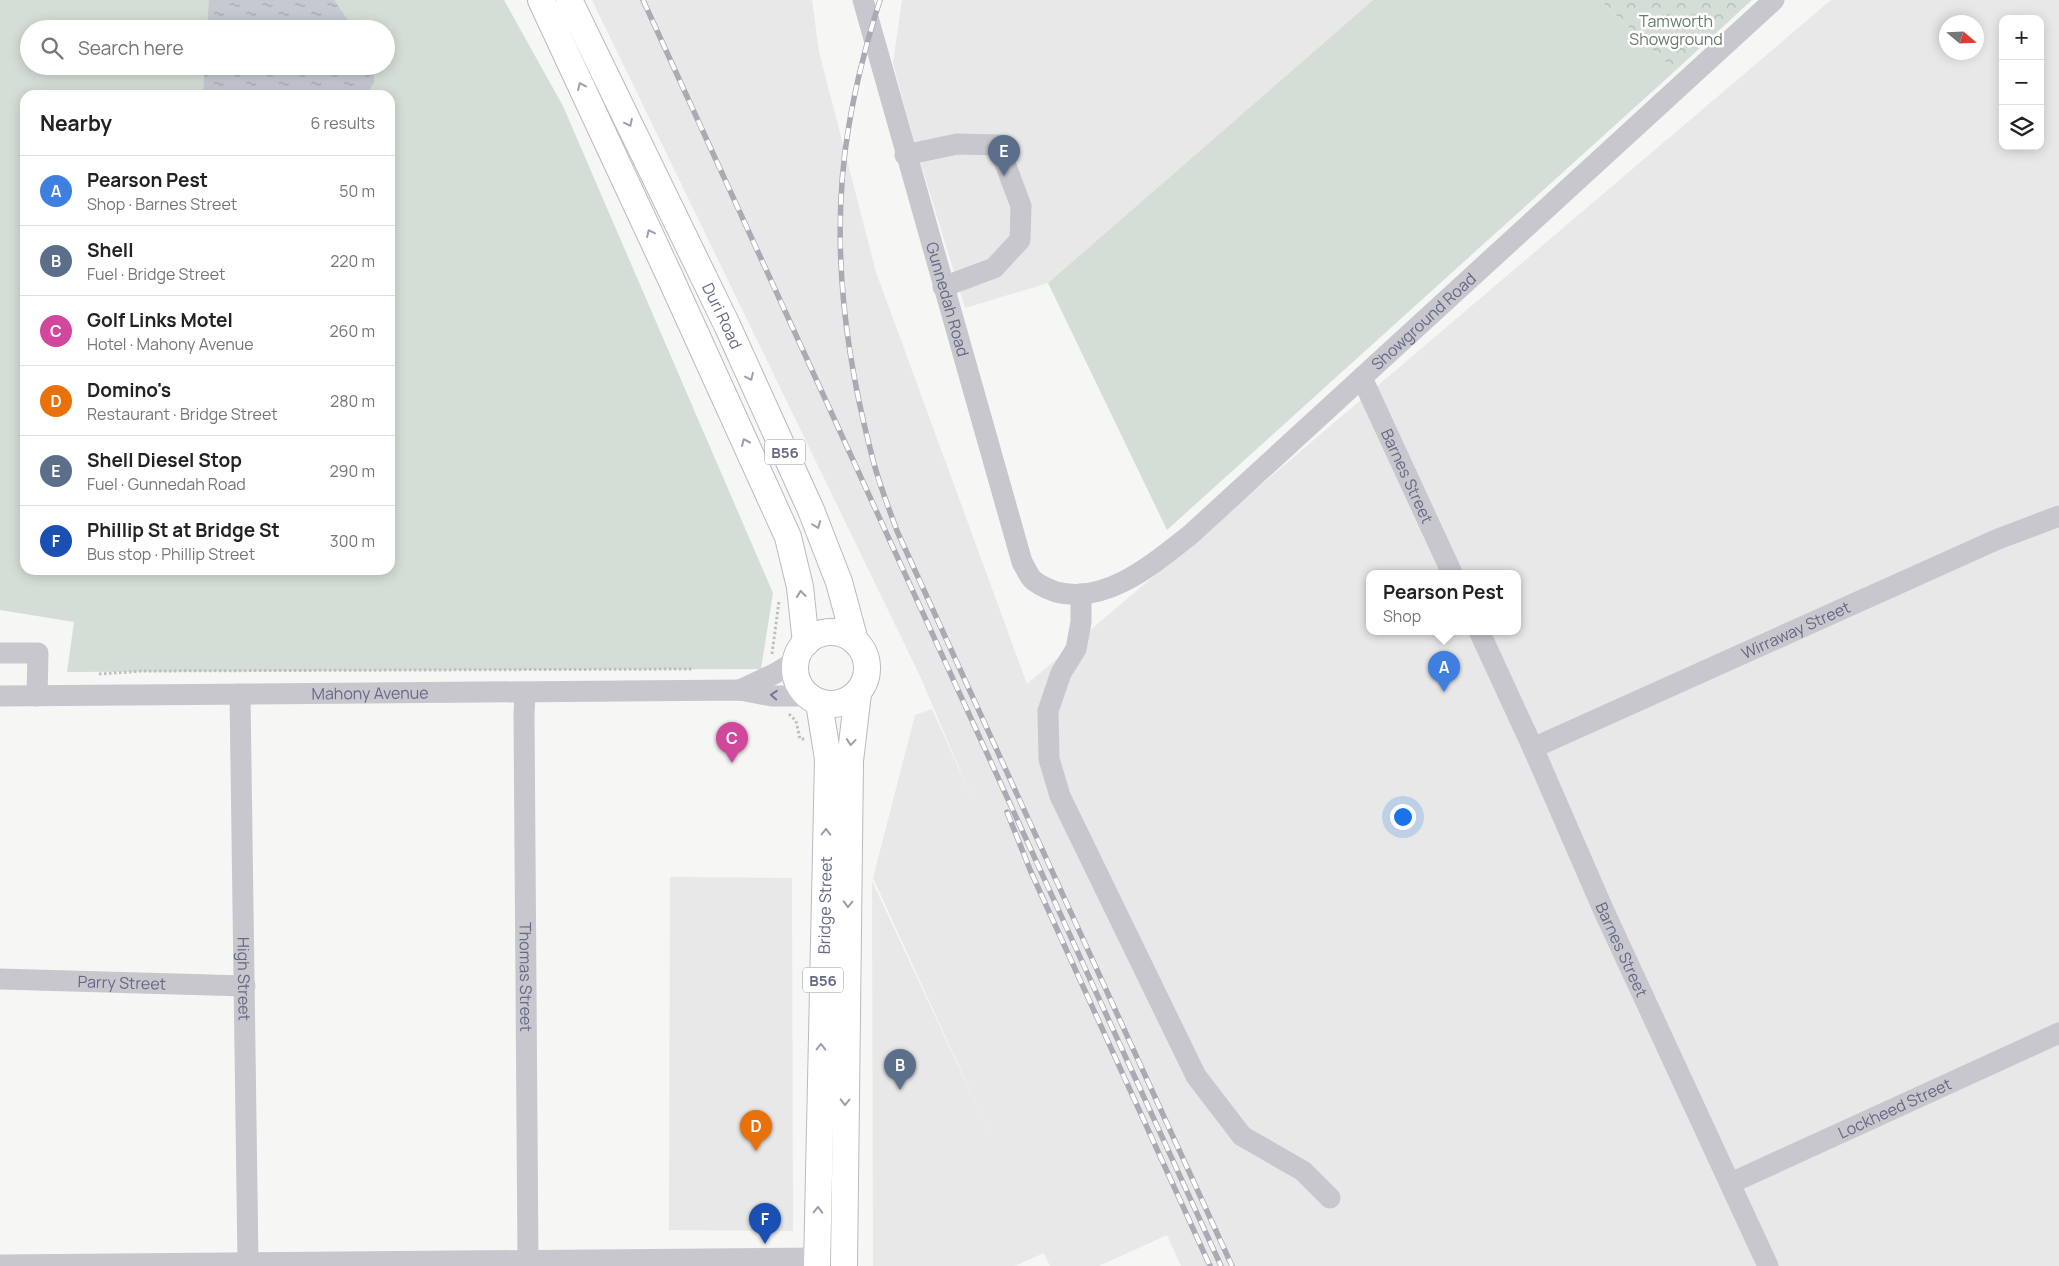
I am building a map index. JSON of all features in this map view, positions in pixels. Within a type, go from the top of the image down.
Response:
[{"type":"main road","name":"Duri Road","points":[[541,0],[685,308],[788,537],[800,586],[801,652]]},
{"type":"main road","name":"Duri Road","points":[[569,0],[727,325],[811,510],[839,582],[855,641]]},
{"type":"main road","points":[[801,652],[814,636],[825,632],[836,632],[846,635],[855,641]]},
{"type":"main road","name":"B56","points":[[855,641],[863,650],[867,666],[864,684],[858,693]]},
{"type":"main road","name":"B56","points":[[801,652],[795,671],[797,680],[813,699]]},
{"type":"main road","points":[[813,699],[829,705],[839,704],[849,700],[858,693]]},
{"type":"main road","name":"Bridge Street","points":[[844,1266],[850,761],[858,693]]},
{"type":"main road","name":"Bridge Street","points":[[813,699],[828,759],[816,1262]]},
{"type":"main road","name":"Bridge Street","points":[[816,1262],[825,1252],[836,1229],[844,1169]]},
{"type":"street","name":"Gunnedah Road","points":[[862,0],[1016,544],[1022,562],[1032,579],[1048,590]]},
{"type":"street","name":"Showground Road","points":[[1048,590],[1064,594],[1099,591],[1120,583],[1167,554],[1774,0]]},
{"type":"street","points":[[905,155],[957,144],[998,144],[1021,206],[1020,240],[994,268],[943,287]]},
{"type":"street","name":"Barnes Street","points":[[1362,378],[1451,570]]},
{"type":"street","name":"Wirraway Street","points":[[1533,748],[1998,539],[2059,516]]},
{"type":"street","points":[[1081,594],[1081,622],[1076,649],[1062,673],[1048,711],[1049,759],[1060,796],[1196,1076],[1242,1136],[1303,1171],[1330,1198]]},
{"type":"street","name":"Barnes Street","points":[[1481,635],[1533,748],[1603,909],[1768,1266]]},
{"type":"street","name":"Mahony Avenue","points":[[740,690],[774,674],[801,652]]},
{"type":"street","points":[[0,653],[38,654],[37,696]]},
{"type":"street","name":"Mahony Avenue","points":[[0,696],[740,690],[772,696],[813,699]]},
{"type":"street","name":"Thomas Street","points":[[525,692],[528,1261]]},
{"type":"street","name":"High Street","points":[[240,694],[248,1263]]},
{"type":"street","name":"Parry Street","points":[[0,980],[244,986]]},
{"type":"street","name":"Lockheed Street","points":[[1730,1182],[2059,1033]]},
{"type":"street","points":[[0,1265],[528,1261],[614,1264],[816,1262]]},
{"type":"path","points":[[774,674],[771,658],[779,594]]},
{"type":"path","points":[[93,675],[153,671],[697,669]]},
{"type":"path","points":[[772,696],[771,711],[786,711],[796,721],[800,739],[825,741]]},
{"type":"shaded area","points":[[592,0],[812,0],[819,52],[876,272],[1027,684],[1831,0],[2059,0],[2059,1266],[1181,1266],[1167,1235],[1099,1266],[1050,1266],[1044,1253],[1015,1266],[873,1266],[872,881],[990,1134],[873,878],[915,715],[932,709],[971,796],[920,676]]},
{"type":"shaded area","points":[[902,0],[1373,0],[1048,283],[965,308],[913,138],[893,63]]},
{"type":"shaded area","points":[[670,877],[792,878],[793,1231],[669,1230]]},
{"type":"green space","points":[[0,0],[504,0],[563,106],[773,593],[761,669],[67,672],[74,622],[0,610]]},
{"type":"green space","points":[[1373,0],[1600,0],[1675,71],[1167,530],[1048,283]]},
{"type":"green space","name":"Tamworth Showground","points":[[1600,0],[1752,0],[1675,71]]},
{"type":"water","points":[[209,0],[334,0],[348,20],[208,20]]},
{"type":"water","points":[[204,75],[374,75],[374,82],[369,90],[203,90]]},
{"type":"railway","points":[[643,0],[1221,1266]]},
{"type":"railway","points":[[880,0],[862,62],[852,109],[843,166],[841,208],[843,292],[847,333],[862,416],[874,465],[897,531],[1232,1266]]},
{"type":"railway","points":[[1007,812],[1031,872],[1210,1266]]},
{"type":"place","name":"Shell Diesel Stop","points":[[1004,176]]},
{"type":"place","name":"Pearson Pest","points":[[1444,692]]},
{"type":"place","name":"Golf Links Motel","points":[[732,763]]},
{"type":"place","name":"Shell","points":[[900,1090]]},
{"type":"place","name":"Domino's","points":[[756,1151]]},
{"type":"place","name":"Phillip St at Bridge St","points":[[765,1244]]}]
